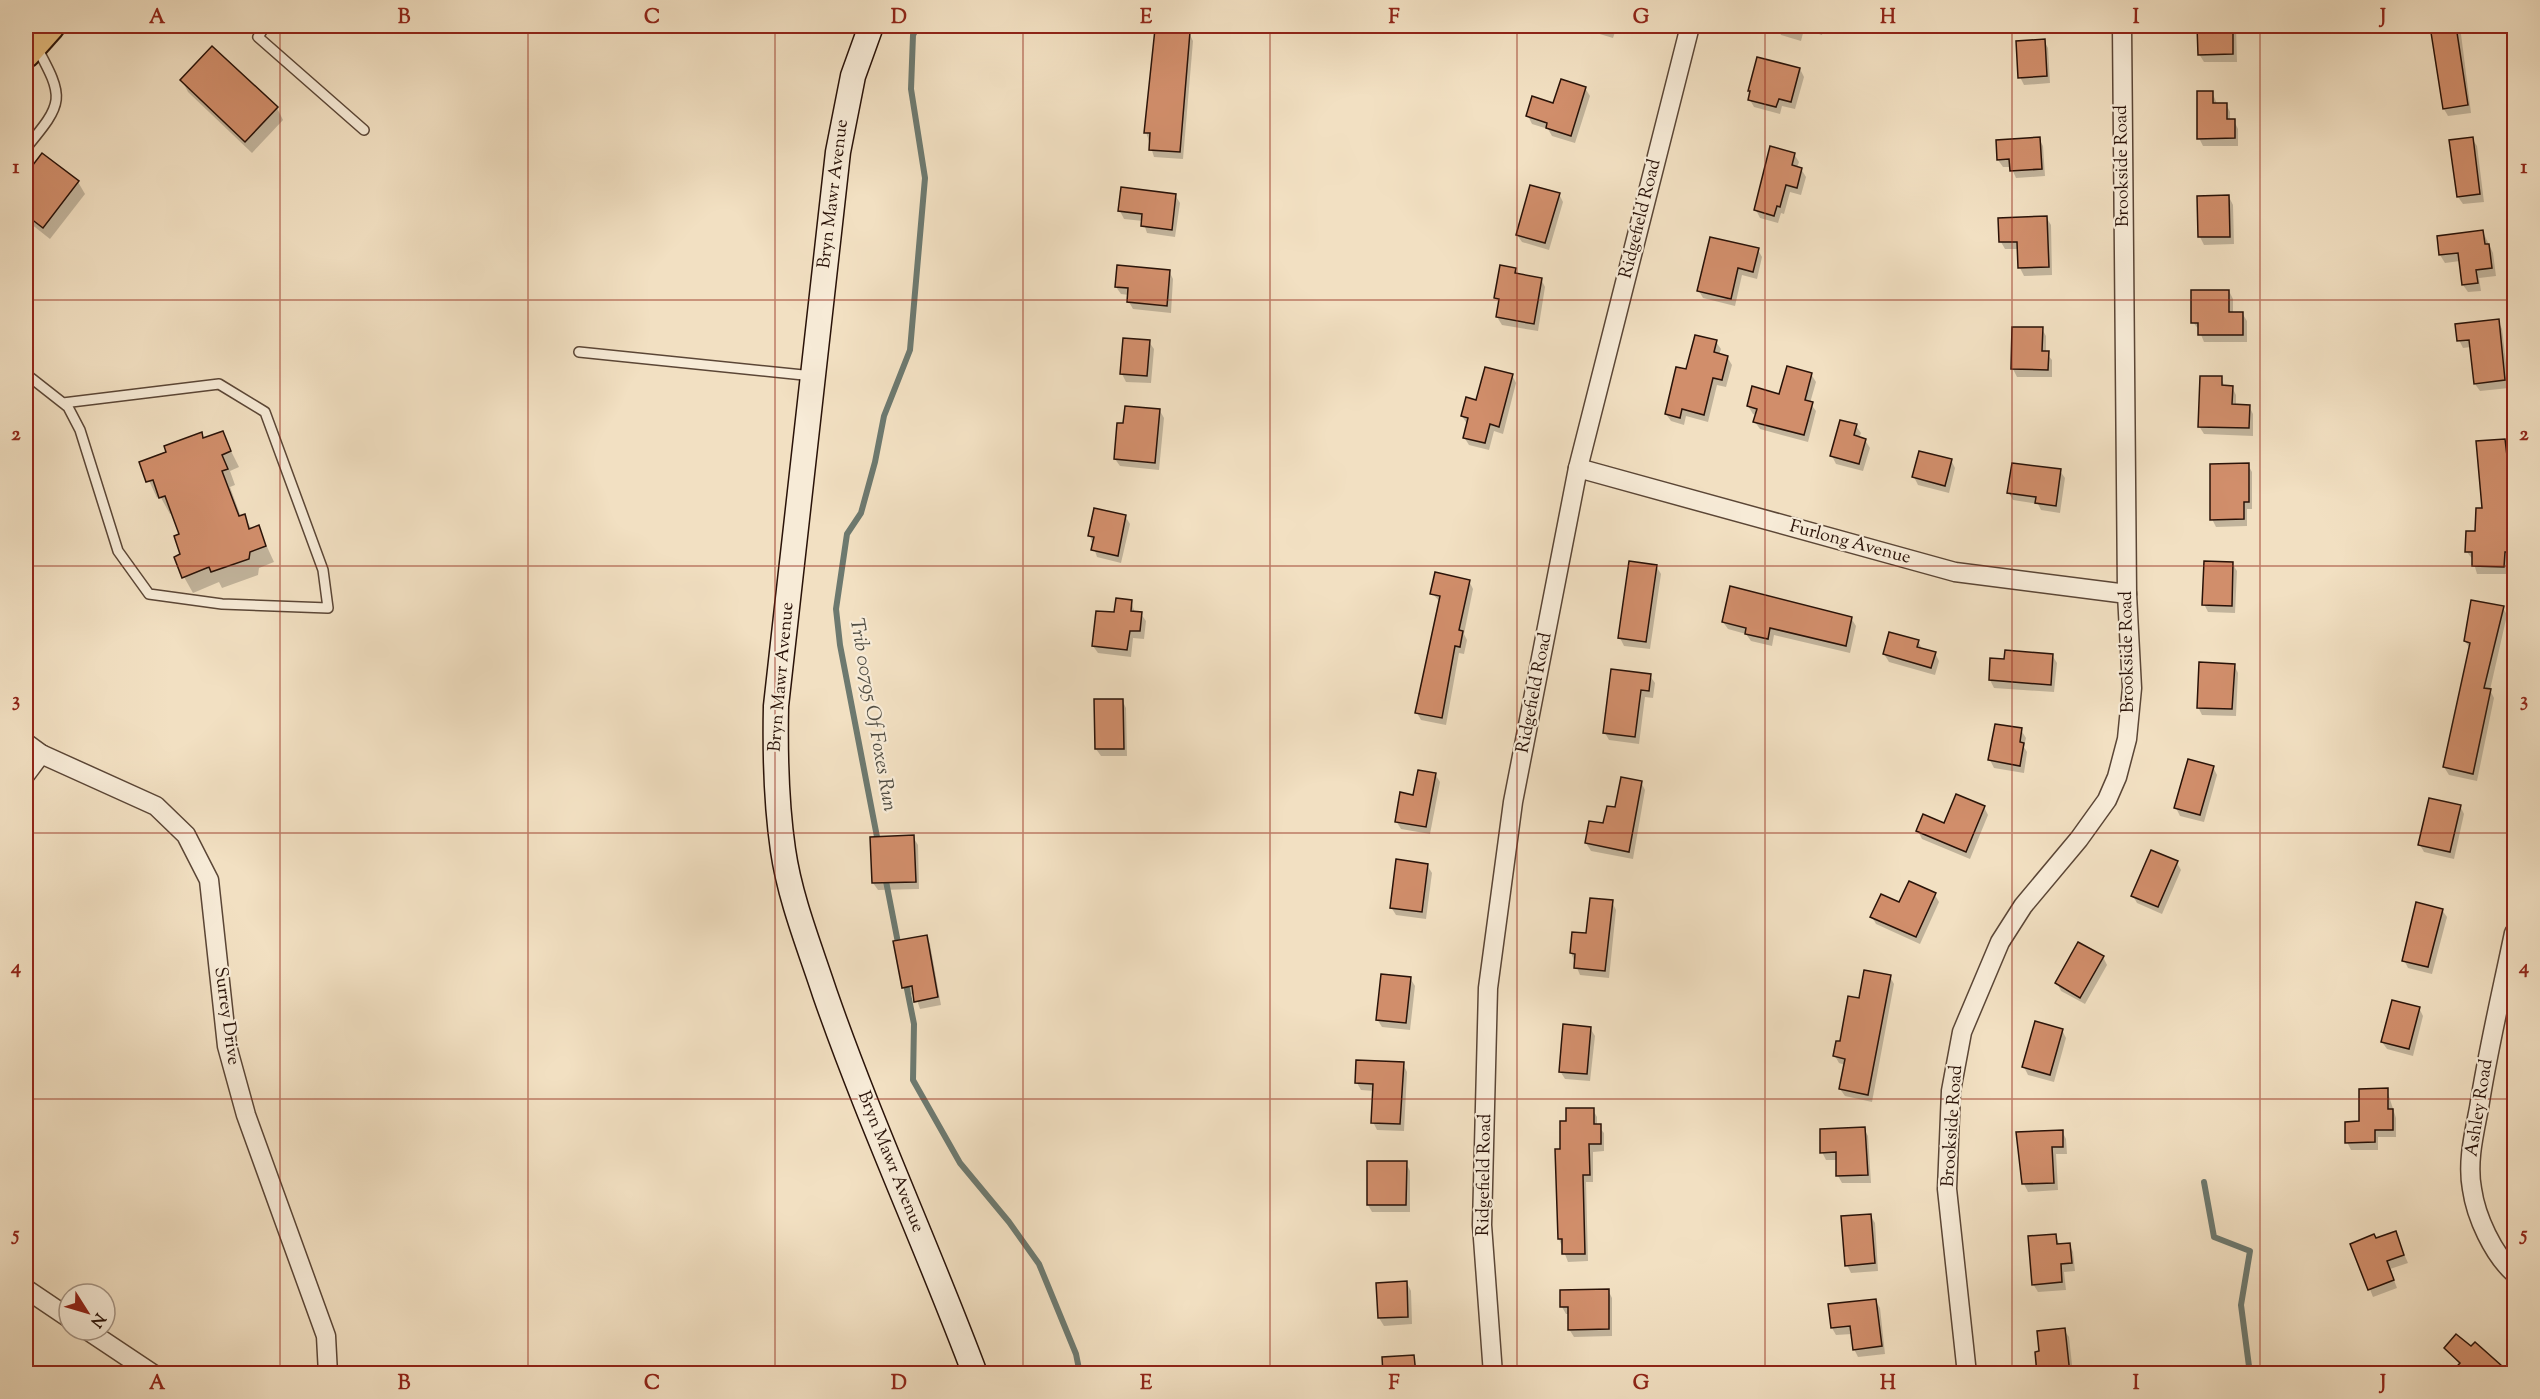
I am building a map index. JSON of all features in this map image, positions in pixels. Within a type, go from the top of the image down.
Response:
[{"type":"main road","name":"Bryn Mawr Avenue","points":[[871,26],[844,115],[776,705],[775,773],[783,852],[805,936],[846,1055],[975,1374]]},
{"type":"street","name":"Ridgefield Road","points":[[1493,1374],[1482,1225],[1488,988],[1513,802],[1578,468],[1690,26]]},
{"type":"street","name":"Brookside Road","points":[[1967,1374],[1947,1189],[1951,1091],[1962,1032],[2006,933],[2023,906],[2079,839],[2107,800],[2117,777],[2127,739],[2132,688],[2127,594],[2122,26]]},
{"type":"street","name":"Furlong Avenue","points":[[1578,468],[1955,572],[2127,594]]},
{"type":"street","name":"Surrey Drive","points":[[26,743],[41,754],[156,806],[186,835],[209,880],[227,1046],[246,1115],[326,1336],[328,1374]]},
{"type":"street","points":[[26,774],[41,754]]},
{"type":"street","name":"Ashley Road","points":[[2514,933],[2487,1058],[2470,1157],[2472,1190],[2482,1221],[2494,1248],[2514,1273]]},
{"type":"street","points":[[26,1289],[57,1310]]},
{"type":"street","points":[[105,1342],[153,1374]]},
{"type":"lane","points":[[265,26],[258,37],[364,130]]},
{"type":"lane","points":[[26,148],[54,112],[58,91],[37,40]]},
{"type":"lane","points":[[579,352],[813,376]]},
{"type":"lane","points":[[26,374],[63,403],[80,430],[118,551],[149,594],[222,604],[328,608],[323,570],[265,412],[219,384],[63,403]]},
{"type":"building","points":[[2197,26],[2233,26],[2233,54],[2198,55]]},
{"type":"building","points":[[2430,26],[2456,26],[2468,105],[2443,109]]},
{"type":"building","points":[[1155,29],[1190,32],[1180,152],[1149,150],[1150,133],[1144,133]]},
{"type":"building","points":[[2045,39],[2047,76],[2018,78],[2016,41]]},
{"type":"building","points":[[212,46],[278,107],[245,142],[180,80]]},
{"type":"building","points":[[1757,57],[1800,68],[1791,102],[1779,99],[1776,107],[1748,100],[1750,91],[1748,91]]},
{"type":"building","points":[[1561,79],[1586,87],[1571,136],[1546,128],[1547,123],[1526,116],[1532,96],[1553,103]]},
{"type":"building","points":[[2197,91],[2213,91],[2213,103],[2227,103],[2227,119],[2235,119],[2235,138],[2197,139]]},
{"type":"building","points":[[2040,137],[2042,169],[2010,171],[2009,159],[1997,160],[1996,140]]},
{"type":"building","points":[[2473,137],[2480,194],[2457,197],[2449,140]]},
{"type":"building","points":[[1770,146],[1795,153],[1792,165],[1802,168],[1797,188],[1786,185],[1780,207],[1777,206],[1774,216],[1754,210]]},
{"type":"building","points":[[42,153],[79,181],[43,228],[26,215],[26,174]]},
{"type":"building","points":[[1530,185],[1560,193],[1545,243],[1516,235]]},
{"type":"building","points":[[1121,187],[1176,194],[1172,230],[1141,226],[1142,214],[1118,211]]},
{"type":"building","points":[[2229,195],[2230,237],[2198,237],[2197,196]]},
{"type":"building","points":[[2047,216],[2049,267],[2018,268],[2017,242],[1999,242],[1998,218]]},
{"type":"building","points":[[2483,230],[2485,244],[2489,244],[2492,268],[2476,270],[2478,283],[2462,285],[2458,253],[2439,255],[2437,236]]},
{"type":"building","points":[[1710,237],[1759,248],[1753,272],[1738,268],[1731,299],[1697,291]]},
{"type":"building","points":[[1117,265],[1170,270],[1167,306],[1127,302],[1128,288],[1115,287]]},
{"type":"building","points":[[1500,265],[1516,268],[1515,273],[1542,278],[1534,324],[1496,317],[1499,299],[1494,298]]},
{"type":"building","points":[[2191,290],[2229,290],[2229,312],[2243,312],[2243,335],[2198,335],[2198,323],[2191,323]]},
{"type":"building","points":[[2499,319],[2505,380],[2474,384],[2469,340],[2457,341],[2455,324]]},
{"type":"building","points":[[2012,327],[2043,327],[2042,351],[2049,351],[2048,370],[2011,369]]},
{"type":"building","points":[[1695,335],[1717,340],[1714,352],[1728,356],[1722,380],[1713,378],[1704,415],[1682,409],[1680,418],[1665,414],[1676,367],[1686,369]]},
{"type":"building","points":[[1123,338],[1150,340],[1147,376],[1120,374]]},
{"type":"building","points":[[1787,366],[1812,373],[1805,400],[1813,402],[1804,435],[1753,422],[1757,409],[1747,406],[1752,386],[1779,394]]},
{"type":"building","points":[[1485,367],[1513,374],[1499,427],[1490,424],[1485,443],[1463,438],[1468,418],[1461,416],[1466,397],[1476,400]]},
{"type":"building","points":[[2200,376],[2222,376],[2222,385],[2233,386],[2232,404],[2250,405],[2249,428],[2198,427]]},
{"type":"building","points":[[1125,406],[1160,409],[1155,463],[1114,459],[1117,423],[1123,423]]},
{"type":"building","points":[[1840,420],[1857,424],[1854,435],[1866,439],[1859,464],[1830,456]]},
{"type":"building","points":[[223,431],[231,451],[222,455],[228,469],[222,471],[239,516],[245,514],[249,529],[259,525],[266,546],[250,552],[249,559],[211,572],[209,567],[182,578],[174,557],[180,554],[174,536],[179,534],[165,496],[159,498],[153,480],[146,482],[139,462],[166,452],[164,446],[202,432],[203,438]]},
{"type":"building","points":[[2505,439],[2513,507],[2511,552],[2505,552],[2504,567],[2472,566],[2472,552],[2465,552],[2466,531],[2475,531],[2476,508],[2482,508],[2476,441]]},
{"type":"building","points":[[1919,451],[1952,459],[1945,486],[1912,477]]},
{"type":"building","points":[[2012,463],[2061,469],[2056,506],[2035,503],[2036,497],[2007,493]]},
{"type":"building","points":[[2249,463],[2249,502],[2244,502],[2244,519],[2210,520],[2210,464]]},
{"type":"building","points":[[1094,508],[1126,515],[1118,556],[1091,550],[1094,537],[1088,536]]},
{"type":"building","points":[[1629,561],[1657,565],[1646,642],[1618,638]]},
{"type":"building","points":[[2204,561],[2233,562],[2232,606],[2202,605]]},
{"type":"building","points":[[1435,572],[1470,580],[1459,630],[1463,631],[1460,647],[1455,646],[1442,718],[1415,713],[1440,596],[1430,594]]},
{"type":"building","points":[[1730,586],[1852,617],[1846,646],[1770,628],[1768,639],[1745,634],[1746,628],[1722,622]]},
{"type":"building","points":[[1116,598],[1132,600],[1131,611],[1142,612],[1140,631],[1130,631],[1127,650],[1092,646],[1096,611],[1114,612]]},
{"type":"building","points":[[2471,600],[2504,606],[2484,688],[2491,689],[2473,774],[2443,767],[2470,643],[2464,641]]},
{"type":"building","points":[[1889,632],[1919,640],[1917,647],[1936,652],[1931,668],[1883,654]]},
{"type":"building","points":[[2005,650],[2053,654],[2051,685],[1989,680],[1990,658],[2004,659]]},
{"type":"building","points":[[2199,662],[2235,664],[2232,709],[2197,708]]},
{"type":"building","points":[[1611,669],[1651,674],[1649,691],[1641,690],[1635,737],[1603,733]]},
{"type":"building","points":[[1094,699],[1123,699],[1124,749],[1095,749]]},
{"type":"building","points":[[1995,724],[2022,728],[2020,742],[2024,743],[2020,766],[1988,760]]},
{"type":"building","points":[[2188,759],[2214,766],[2200,815],[2174,808]]},
{"type":"building","points":[[1418,770],[1436,773],[1426,827],[1395,822],[1400,792],[1413,795]]},
{"type":"building","points":[[1621,777],[1642,781],[1629,852],[1585,843],[1589,821],[1603,823],[1607,806],[1615,807]]},
{"type":"building","points":[[1956,794],[1985,806],[1966,852],[1916,831],[1923,814],[1944,823]]},
{"type":"building","points":[[2429,798],[2461,805],[2450,852],[2418,845]]},
{"type":"building","points":[[914,835],[916,882],[872,883],[870,837]]},
{"type":"building","points":[[2151,850],[2178,861],[2158,907],[2131,896]]},
{"type":"building","points":[[1396,859],[1428,864],[1422,912],[1390,908]]},
{"type":"building","points":[[1909,881],[1936,893],[1916,937],[1870,917],[1881,894],[1899,902]]},
{"type":"building","points":[[1590,898],[1613,900],[1605,971],[1574,968],[1575,954],[1570,953],[1572,932],[1586,933]]},
{"type":"building","points":[[2416,902],[2443,909],[2428,967],[2402,961]]},
{"type":"building","points":[[927,935],[938,997],[914,1002],[912,986],[902,988],[893,941]]},
{"type":"building","points":[[2078,942],[2104,956],[2080,998],[2055,983]]},
{"type":"building","points":[[1864,970],[1891,975],[1868,1095],[1839,1089],[1845,1059],[1833,1056],[1836,1041],[1840,1041],[1848,996],[1859,998]]},
{"type":"building","points":[[1381,974],[1411,977],[1406,1023],[1376,1020]]},
{"type":"building","points":[[2392,1000],[2420,1007],[2409,1049],[2381,1042]]},
{"type":"building","points":[[2035,1021],[2063,1029],[2050,1075],[2022,1067]]},
{"type":"building","points":[[1563,1024],[1591,1027],[1587,1074],[1559,1072]]},
{"type":"building","points":[[1356,1060],[1404,1062],[1400,1124],[1371,1123],[1373,1084],[1355,1083]]},
{"type":"building","points":[[2388,1088],[2388,1109],[2393,1109],[2393,1130],[2375,1130],[2375,1142],[2345,1143],[2345,1122],[2359,1121],[2359,1089]]},
{"type":"building","points":[[1566,1108],[1594,1108],[1594,1124],[1601,1124],[1601,1144],[1589,1144],[1590,1175],[1583,1175],[1585,1254],[1562,1254],[1562,1239],[1558,1239],[1555,1149],[1560,1149],[1560,1121],[1566,1121]]},
{"type":"building","points":[[1865,1127],[1868,1175],[1836,1176],[1836,1152],[1820,1153],[1820,1129]]},
{"type":"building","points":[[2063,1130],[2063,1147],[2052,1147],[2054,1183],[2022,1184],[2016,1132]]},
{"type":"building","points":[[1367,1161],[1407,1161],[1406,1205],[1367,1205]]},
{"type":"building","points":[[1871,1214],[1875,1263],[1845,1266],[1841,1216]]},
{"type":"building","points":[[2396,1231],[2404,1255],[2387,1261],[2394,1280],[2368,1290],[2350,1244],[2374,1234],[2376,1238]]},
{"type":"building","points":[[2056,1234],[2057,1244],[2070,1243],[2072,1263],[2061,1264],[2062,1282],[2032,1285],[2028,1236]]},
{"type":"building","points":[[1407,1281],[1408,1317],[1378,1318],[1376,1283]]},
{"type":"building","points":[[1609,1289],[1609,1329],[1568,1330],[1568,1307],[1560,1307],[1560,1290]]},
{"type":"building","points":[[1876,1299],[1882,1346],[1853,1350],[1850,1326],[1831,1328],[1828,1304]]},
{"type":"building","points":[[2065,1328],[2070,1374],[2037,1374],[2035,1352],[2039,1351],[2037,1331]]},
{"type":"building","points":[[2456,1334],[2471,1346],[2475,1342],[2511,1374],[2450,1374],[2460,1363],[2444,1348]]},
{"type":"building","points":[[1414,1355],[1416,1374],[1383,1374],[1382,1357]]},
{"type":"waterway","name":"Trib 00795 Of Foxes Run","points":[[878,842],[840,645],[836,609],[847,534],[861,513],[875,462],[884,416],[910,350],[925,178],[911,89],[913,35],[918,26]]},
{"type":"waterway","name":"Trib 00795 Of Foxes Run","points":[[885,876],[899,948]]},
{"type":"waterway","name":"Trib 00795 Of Foxes Run","points":[[905,979],[914,1024],[913,1080],[960,1163],[1009,1222],[1039,1264],[1076,1354],[1080,1374]]},
{"type":"waterway","points":[[2204,1182],[2214,1237],[2250,1251],[2241,1305],[2250,1374]]}]
